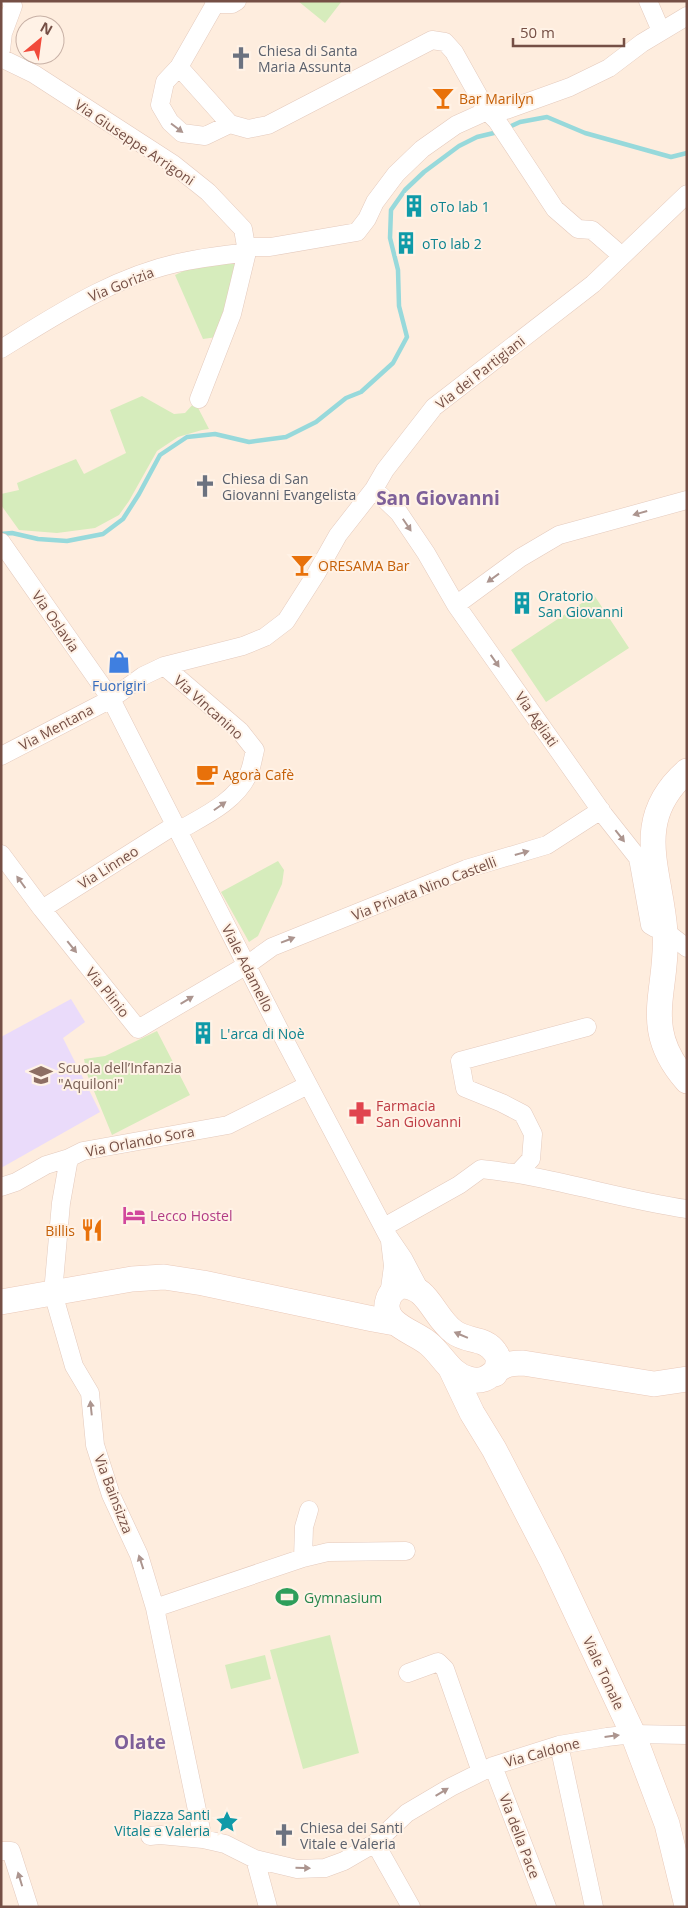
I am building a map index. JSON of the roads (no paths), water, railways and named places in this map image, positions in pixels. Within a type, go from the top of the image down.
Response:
[{"type":"main road","points":[[687,771],[665,796],[659,810],[653,837],[653,859],[665,931],[658,1010],[659,1025],[665,1048],[678,1071],[687,1081]]},
{"type":"main road","points":[[1,1302],[56,1302],[132,1279],[164,1277],[203,1283],[396,1323]]},
{"type":"main road","points":[[326,1308],[369,1306],[389,1296],[400,1286],[415,1288],[453,1332],[490,1345],[544,1350],[654,1368],[671,1368],[687,1364]]},
{"type":"main road","points":[[389,1296],[386,1305],[387,1312],[396,1323],[427,1342],[451,1369],[468,1379],[478,1381],[490,1376],[503,1366],[523,1363],[546,1365],[654,1384],[687,1379]]},
{"type":"main road","name":"Viale Tonale","points":[[490,1345],[498,1357],[498,1366],[490,1376],[482,1402],[484,1416],[494,1449]]},
{"type":"main road","name":"Viale Tonale","points":[[451,1369],[472,1413],[494,1449],[552,1561],[634,1734],[667,1824],[687,1906]]},
{"type":"street","points":[[1,50],[3,33],[13,6],[11,1]]},
{"type":"street","points":[[230,124],[205,136],[182,132],[170,122],[160,105],[166,82],[179,67],[215,3],[232,4],[237,1]]},
{"type":"street","points":[[648,1],[661,31]]},
{"type":"street","points":[[492,116],[570,87],[609,68],[642,43],[687,16]]},
{"type":"street","points":[[179,67],[230,124],[248,129],[268,126],[432,40],[444,42],[454,52],[492,116],[555,209],[578,229],[592,230],[622,256]]},
{"type":"street","name":"Via Giuseppe Arrigoni","points":[[1,58],[34,74],[173,164],[208,192],[243,229],[247,250]]},
{"type":"street","name":"Via Gorizia","points":[[1,349],[80,300],[124,280],[186,261],[357,232],[368,219],[375,202],[396,174],[417,154],[456,125],[492,116]]},
{"type":"street","name":"Via dei Partigiani","points":[[111,699],[143,676],[164,666],[243,646],[265,637],[286,621],[338,535],[434,407],[593,284],[687,194]]},
{"type":"street","points":[[199,399],[232,314],[247,250]]},
{"type":"street","name":"Via Agliati","points":[[374,489],[399,513],[426,553],[456,605],[601,810],[638,858],[650,925],[665,931],[687,948]]},
{"type":"street","points":[[456,605],[520,558],[559,535],[687,500]]},
{"type":"street","name":"Via Oslavia","points":[[1,542],[111,699]]},
{"type":"street","name":"Via Vincanino","points":[[164,666],[240,731],[255,750],[249,773],[236,794],[210,813],[177,828]]},
{"type":"street","name":"Via Mentana","points":[[1,756],[111,699]]},
{"type":"street","name":"Viale Adamello","points":[[111,699],[308,1085],[386,1232],[403,1258],[422,1294]]},
{"type":"street","name":"Via Privata Nino Castelli","points":[[247,965],[272,946],[457,872],[547,845],[601,810]]},
{"type":"street","name":"Via Linneo","points":[[42,909],[177,828]]},
{"type":"street","name":"Via Plinio","points":[[1,854],[42,909],[138,1029],[247,965]]},
{"type":"street","points":[[518,1173],[531,1159],[533,1134],[523,1114],[465,1088],[460,1061],[587,1027]]},
{"type":"street","name":"Via Orlando Sora","points":[[56,1302],[60,1202],[69,1158],[83,1150],[228,1125],[308,1085]]},
{"type":"street","points":[[1,1187],[16,1182],[46,1165],[69,1158]]},
{"type":"street","points":[[386,1232],[482,1169],[518,1173],[655,1204],[687,1209]]},
{"type":"street","name":"Viale Adamello","points":[[386,1232],[393,1266],[389,1296]]},
{"type":"street","name":"Via Bainsizza","points":[[56,1302],[74,1366],[90,1393],[95,1445],[111,1495],[138,1555],[155,1608],[203,1839]]},
{"type":"street","points":[[303,1558],[304,1528],[309,1510]]},
{"type":"street","points":[[155,1608],[303,1558],[328,1552],[406,1551]]},
{"type":"street","points":[[408,1673],[438,1662],[445,1669],[487,1769]]},
{"type":"street","name":"Via Caldone","points":[[150,1836],[160,1835],[203,1839],[226,1844],[255,1859],[297,1869],[325,1868],[344,1861],[375,1843],[407,1813],[451,1787],[487,1769],[560,1745],[634,1734],[687,1736]]},
{"type":"street","points":[[560,1745],[594,1907]]},
{"type":"street","name":"Via della Pace","points":[[487,1769],[547,1907]]},
{"type":"street","points":[[375,1843],[411,1907]]},
{"type":"street","points":[[6,1851],[29,1907]]},
{"type":"street","points":[[255,1859],[268,1907]]},
{"type":"waterway","points":[[507,128],[520,122],[547,117],[585,133],[671,157],[687,153]]},
{"type":"waterway","points":[[1,534],[12,533],[38,539],[67,541],[103,534],[123,519],[160,455],[187,437],[215,434],[249,442],[286,437],[316,422],[346,398],[361,392],[393,363],[407,337],[399,306],[398,270],[390,238],[391,210],[405,190],[424,172],[459,146],[477,137],[498,132]]},
{"type":"place","name":"Chiesa di Santa Maria Assunta","points":[[241,58]]},
{"type":"place","name":"Bar Marilyn","points":[[443,98]]},
{"type":"place","name":"oTo lab 1","points":[[414,206]]},
{"type":"place","name":"oTo lab 2","points":[[406,243]]},
{"type":"place","name":"Chiesa di San Giovanni Evangelista","points":[[205,486]]},
{"type":"place","name":"ORESAMA Bar","points":[[302,565]]},
{"type":"place","name":"Oratorio San Giovanni","points":[[522,603]]},
{"type":"place","name":"Fuorigiri","points":[[119,662]]},
{"type":"place","name":"Agorà Cafè","points":[[207,774]]},
{"type":"place","name":"L'arca di Noè","points":[[203,1033]]},
{"type":"place","name":"Scuola dell’Infanzia \"Aquiloni\"","points":[[41,1075]]},
{"type":"place","name":"Farmacia San Giovanni","points":[[360,1113]]},
{"type":"place","name":"Lecco Hostel","points":[[134,1215]]},
{"type":"place","name":"Billis","points":[[92,1230]]},
{"type":"place","name":"Gymnasium","points":[[287,1597]]},
{"type":"place","name":"Piazza Santi Vitale e Valeria","points":[[227,1822]]},
{"type":"place","name":"Chiesa dei Santi Vitale e Valeria","points":[[284,1835]]},
{"type":"district","name":"San Giovanni","points":[[438,498]]},
{"type":"district","name":"Olate","points":[[140,1742]]}]
